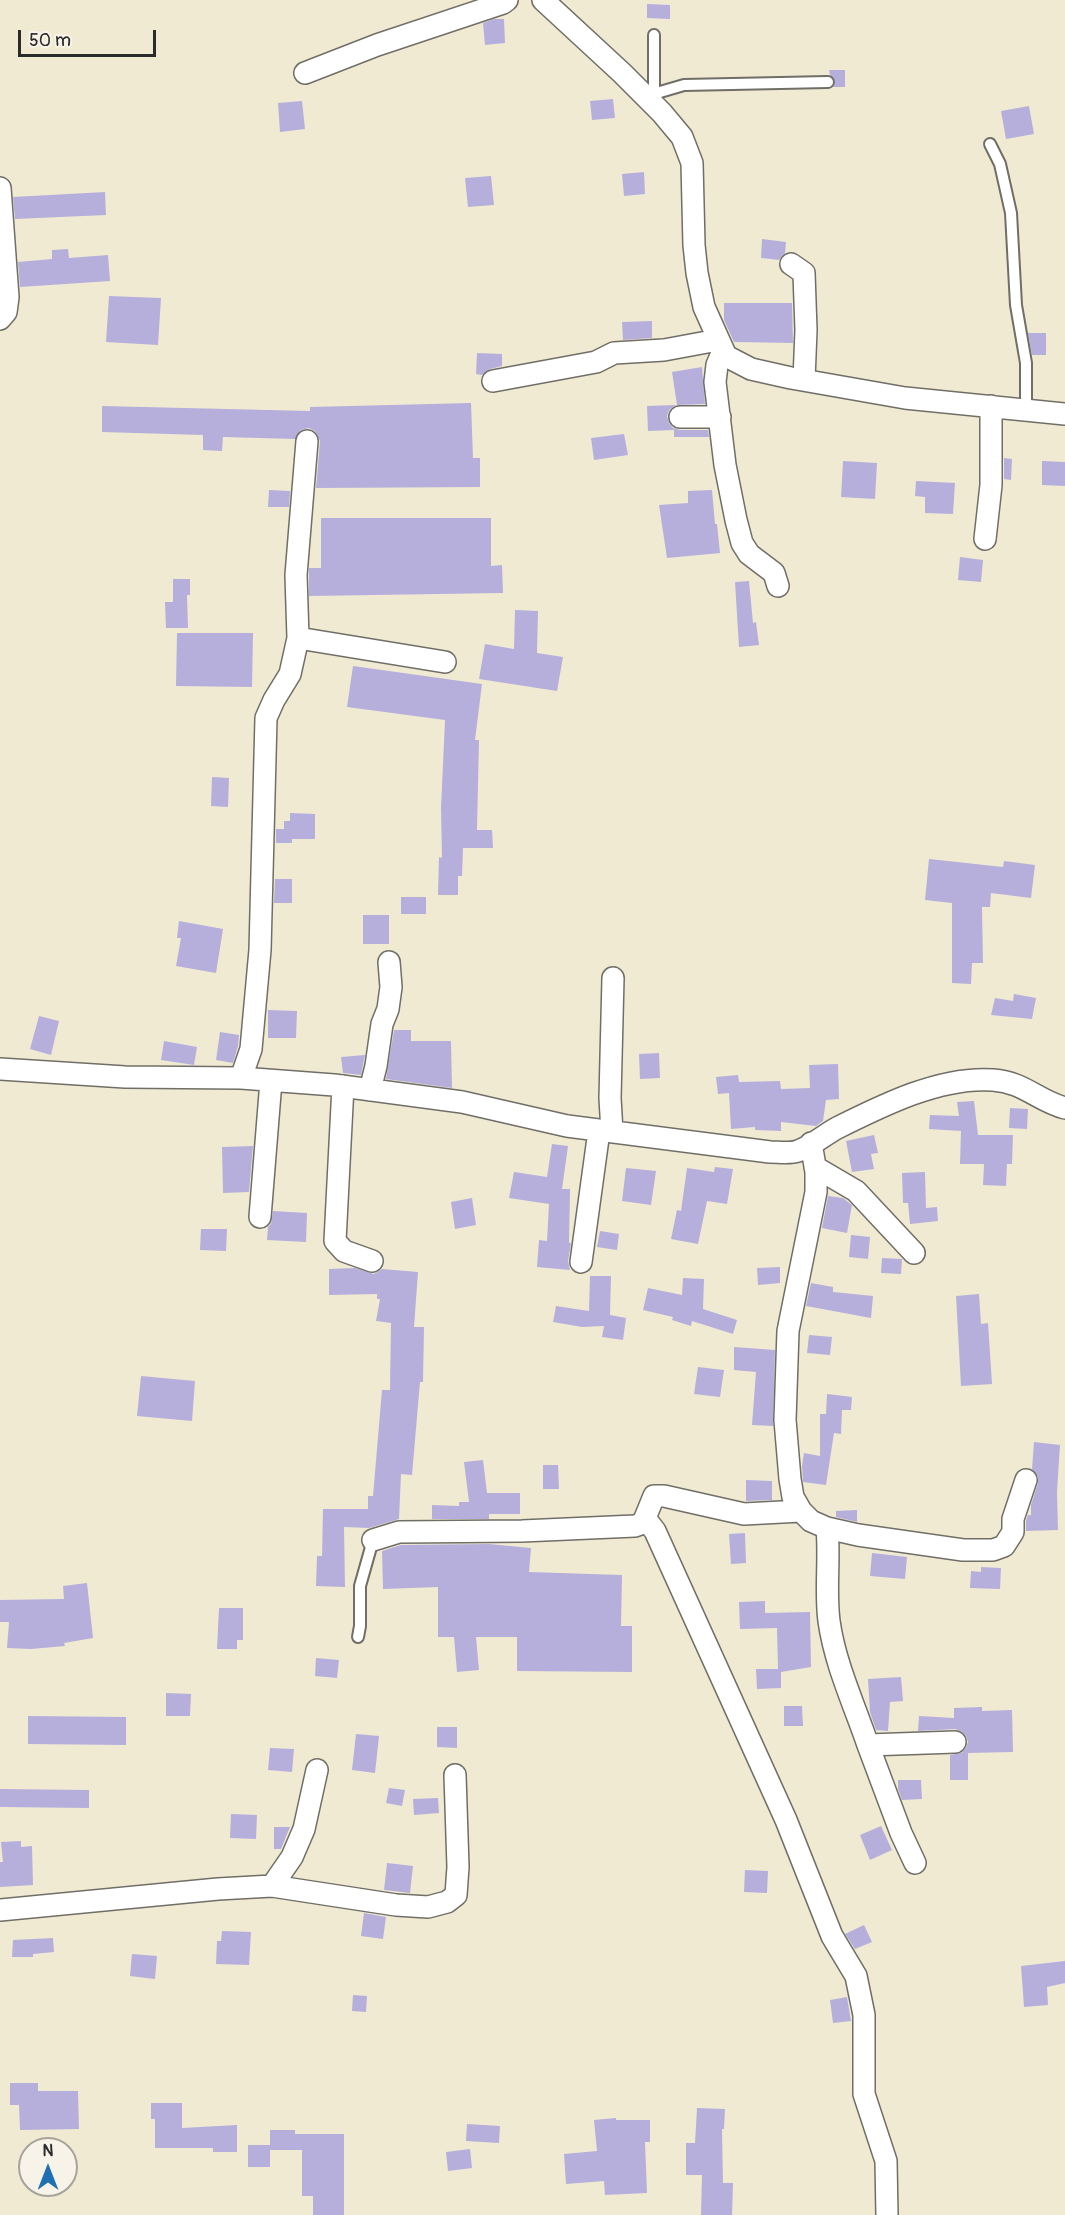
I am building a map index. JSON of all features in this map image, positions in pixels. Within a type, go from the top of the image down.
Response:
[{"type":"street","points":[[305,73],[377,45],[507,0]]},
{"type":"street","points":[[543,0],[651,98],[682,137],[692,163],[697,273],[704,307],[726,356],[751,369],[905,398],[1065,414]]},
{"type":"street","points":[[0,188],[8,297],[6,312],[0,319]]},
{"type":"street","points":[[791,264],[804,273],[806,330],[804,380]]},
{"type":"street","points":[[493,381],[596,362],[614,353],[720,345]]},
{"type":"street","points":[[720,345],[715,382],[717,405],[725,465],[742,543],[749,554],[774,573],[778,586]]},
{"type":"street","points":[[985,539],[992,486],[991,406]]},
{"type":"street","points":[[680,417],[720,417]]},
{"type":"street","points":[[241,1078],[251,1049],[261,950],[266,718],[290,674],[297,638],[296,575],[308,441]]},
{"type":"street","points":[[297,638],[445,662]]},
{"type":"street","points":[[370,1090],[376,1066],[381,1024],[388,1009],[392,987],[389,962]]},
{"type":"street","points":[[581,1262],[606,1131],[610,1098],[613,978]]},
{"type":"street","points":[[0,1069],[125,1077],[241,1078],[343,1086],[462,1102],[567,1126],[771,1152],[796,1152],[837,1128],[916,1092],[962,1082],[992,1080],[1017,1084],[1053,1105],[1065,1108]]},
{"type":"street","points":[[260,1217],[271,1081]]},
{"type":"street","points":[[343,1086],[335,1241],[344,1251],[372,1261]]},
{"type":"street","points":[[812,1143],[816,1192],[788,1331],[785,1420],[793,1497],[801,1511],[811,1521],[827,1528],[858,1535],[963,1550],[993,1550],[1004,1546],[1013,1532],[1012,1519],[1026,1480]]},
{"type":"street","points":[[815,1167],[856,1191],[914,1253]]},
{"type":"street","points":[[373,1540],[399,1532],[522,1531],[635,1526],[643,1523],[654,1496],[664,1496],[744,1514],[801,1511]]},
{"type":"street","points":[[645,1518],[656,1531],[786,1820],[832,1936],[856,1976],[864,2014],[864,2094],[886,2161],[887,2215]]},
{"type":"street","points":[[827,1528],[830,1562],[827,1592],[830,1622],[848,1691],[860,1718],[901,1833],[915,1863]]},
{"type":"street","points":[[868,1745],[955,1742]]},
{"type":"street","points":[[272,1886],[292,1857],[304,1829],[317,1770]]},
{"type":"street","points":[[0,1910],[272,1886],[396,1905],[428,1907],[447,1902],[456,1895],[458,1867],[455,1775]]},
{"type":"lane","points":[[654,35],[651,98],[684,84],[828,82]]},
{"type":"lane","points":[[990,144],[1000,164],[1011,213],[1016,304],[1026,363],[1026,410]]},
{"type":"lane","points":[[358,1637],[360,1586],[373,1540]]},
{"type":"building","points":[[647,4],[670,5],[670,19],[647,18]]},
{"type":"building","points":[[494,19],[504,19],[505,43],[485,45],[483,23]]},
{"type":"building","points":[[829,70],[845,70],[845,87],[833,87],[835,81]]},
{"type":"building","points":[[613,99],[615,118],[592,120],[590,101]]},
{"type":"building","points":[[302,101],[305,129],[280,132],[278,103]]},
{"type":"building","points":[[1029,106],[1034,134],[1006,139],[1001,111]]},
{"type":"building","points":[[644,172],[645,194],[624,196],[622,174]]},
{"type":"building","points":[[491,176],[494,205],[468,207],[465,178]]},
{"type":"building","points":[[105,192],[106,215],[15,219],[13,197]]},
{"type":"building","points":[[762,239],[786,242],[785,253],[779,260],[761,258]]},
{"type":"building","points":[[68,249],[69,258],[108,255],[110,281],[20,287],[18,262],[52,259],[52,250]]},
{"type":"building","points":[[109,296],[161,298],[158,345],[106,342]]},
{"type":"building","points":[[724,303],[792,303],[793,343],[734,342],[724,320]]},
{"type":"building","points":[[652,321],[652,338],[623,340],[622,322]]},
{"type":"building","points":[[1028,333],[1046,333],[1046,355],[1032,355]]},
{"type":"building","points":[[477,353],[502,354],[502,366],[490,369],[482,375],[476,374]]},
{"type":"building","points":[[702,367],[705,404],[677,405],[672,372]]},
{"type":"building","points":[[471,403],[473,458],[480,458],[480,487],[316,488],[320,441],[315,431],[309,428],[301,430],[295,439],[223,437],[222,451],[203,450],[203,435],[102,432],[102,406],[310,411],[310,407]]},
{"type":"building","points":[[676,405],[669,410],[667,416],[673,428],[708,430],[709,437],[674,437],[674,430],[648,431],[647,406]]},
{"type":"building","points":[[624,434],[628,455],[594,460],[591,438]]},
{"type":"building","points":[[1004,458],[1012,459],[1011,480],[1004,479]]},
{"type":"building","points":[[843,461],[877,463],[875,499],[841,497]]},
{"type":"building","points":[[1042,461],[1065,462],[1065,486],[1042,485]]},
{"type":"building","points":[[916,481],[955,483],[953,514],[925,513],[925,497],[915,496]]},
{"type":"building","points":[[269,490],[290,491],[289,507],[268,507]]},
{"type":"building","points":[[712,490],[720,553],[667,558],[659,505],[688,503],[688,491]]},
{"type":"building","points":[[321,518],[491,518],[491,566],[502,565],[503,593],[309,596],[309,568],[321,568]]},
{"type":"building","points":[[960,557],[983,560],[981,582],[958,580]]},
{"type":"building","points":[[173,579],[190,579],[190,595],[187,595],[188,628],[166,628],[165,602],[173,602]]},
{"type":"building","points":[[749,581],[753,623],[756,622],[759,645],[739,647],[735,582]]},
{"type":"building","points":[[515,610],[538,611],[537,653],[563,657],[557,691],[479,679],[485,644],[514,649]]},
{"type":"building","points":[[177,633],[253,633],[252,687],[176,686]]},
{"type":"building","points":[[353,666],[482,684],[475,740],[479,740],[477,830],[492,830],[493,848],[463,848],[462,876],[458,876],[458,895],[438,895],[439,857],[442,858],[441,808],[445,720],[347,707]]},
{"type":"building","points":[[212,777],[229,778],[228,807],[211,806]]},
{"type":"building","points":[[290,813],[315,814],[315,839],[292,839],[292,843],[276,843],[276,829],[284,829],[284,821],[290,821]]},
{"type":"building","points":[[929,859],[1003,867],[1004,861],[1035,865],[1031,898],[991,893],[990,907],[982,907],[983,963],[972,963],[971,984],[952,983],[952,903],[925,900]]},
{"type":"building","points":[[275,879],[292,879],[292,903],[274,903]]},
{"type":"building","points":[[401,897],[426,897],[426,914],[401,914]]},
{"type":"building","points":[[363,915],[389,915],[389,944],[363,944]]},
{"type":"building","points":[[179,921],[223,929],[216,973],[176,966],[181,938],[177,938]]},
{"type":"building","points":[[1014,994],[1036,998],[1032,1019],[991,1015],[995,998],[1013,1001]]},
{"type":"building","points":[[268,1010],[297,1011],[296,1038],[268,1038]]},
{"type":"building","points":[[39,1016],[59,1021],[51,1055],[30,1049]]},
{"type":"building","points":[[394,1030],[411,1030],[411,1041],[451,1041],[452,1088],[386,1079]]},
{"type":"building","points":[[220,1032],[239,1035],[233,1063],[216,1060]]},
{"type":"building","points":[[164,1041],[197,1047],[194,1065],[161,1060]]},
{"type":"building","points":[[659,1053],[660,1078],[640,1079],[639,1054]]},
{"type":"building","points":[[365,1055],[361,1075],[343,1073],[341,1057]]},
{"type":"building","points":[[838,1064],[839,1099],[826,1100],[823,1121],[816,1126],[781,1122],[781,1131],[755,1130],[755,1127],[731,1129],[729,1093],[718,1094],[716,1077],[738,1075],[739,1082],[780,1081],[781,1089],[810,1088],[809,1065]]},
{"type":"building","points":[[974,1101],[978,1135],[1013,1135],[1012,1164],[1007,1164],[1006,1186],[983,1185],[984,1164],[960,1164],[961,1131],[929,1129],[930,1115],[959,1116],[957,1102]]},
{"type":"building","points":[[1010,1108],[1028,1109],[1027,1129],[1009,1128]]},
{"type":"building","points":[[874,1135],[878,1153],[871,1154],[874,1169],[852,1172],[846,1141]]},
{"type":"building","points":[[552,1144],[568,1146],[562,1189],[570,1189],[569,1243],[571,1243],[568,1261],[570,1270],[537,1267],[539,1240],[547,1241],[549,1204],[509,1198],[514,1172],[547,1177]]},
{"type":"building","points":[[253,1146],[249,1192],[223,1193],[222,1147]]},
{"type":"building","points":[[715,1167],[733,1169],[727,1204],[707,1201],[698,1244],[671,1239],[677,1210],[681,1211],[687,1168],[714,1172]]},
{"type":"building","points":[[626,1168],[656,1171],[651,1205],[622,1201]]},
{"type":"building","points":[[925,1172],[926,1208],[937,1207],[938,1221],[910,1224],[908,1203],[903,1203],[902,1173]]},
{"type":"building","points":[[828,1196],[843,1198],[852,1205],[847,1233],[822,1228]]},
{"type":"building","points":[[472,1198],[476,1225],[455,1229],[451,1202]]},
{"type":"building","points":[[273,1211],[307,1213],[306,1242],[267,1240]]},
{"type":"building","points":[[201,1229],[227,1229],[226,1251],[200,1250]]},
{"type":"building","points":[[600,1231],[619,1234],[617,1250],[597,1247]]},
{"type":"building","points":[[851,1235],[870,1237],[868,1259],[849,1257]]},
{"type":"building","points":[[882,1258],[902,1259],[901,1274],[881,1273]]},
{"type":"building","points":[[780,1267],[780,1283],[758,1285],[757,1268]]},
{"type":"building","points":[[355,1268],[374,1274],[382,1269],[418,1272],[414,1327],[424,1327],[423,1382],[420,1382],[412,1475],[401,1474],[399,1519],[369,1528],[344,1527],[345,1587],[316,1586],[317,1556],[322,1556],[323,1509],[368,1509],[368,1496],[373,1496],[382,1390],[390,1390],[391,1323],[376,1321],[380,1299],[377,1299],[377,1294],[329,1295],[329,1269]]},
{"type":"building","points":[[590,1276],[611,1276],[610,1315],[626,1318],[623,1340],[602,1337],[604,1326],[582,1327],[553,1322],[556,1306],[589,1311]]},
{"type":"building","points":[[683,1278],[704,1279],[703,1309],[737,1320],[733,1334],[692,1321],[691,1326],[672,1320],[673,1317],[643,1310],[648,1288],[682,1295]]},
{"type":"building","points":[[811,1283],[833,1287],[833,1292],[873,1296],[871,1318],[806,1306]]},
{"type":"building","points":[[979,1294],[981,1324],[988,1323],[992,1384],[961,1386],[956,1296]]},
{"type":"building","points":[[809,1335],[832,1337],[830,1355],[807,1353]]},
{"type":"building","points":[[734,1347],[775,1350],[773,1426],[752,1425],[756,1372],[734,1370]]},
{"type":"building","points":[[698,1367],[724,1370],[720,1397],[694,1394]]},
{"type":"building","points":[[141,1376],[195,1381],[192,1421],[137,1416]]},
{"type":"building","points":[[827,1394],[852,1397],[851,1410],[842,1410],[841,1434],[834,1433],[826,1485],[803,1482],[804,1453],[820,1456],[820,1414],[826,1414]]},
{"type":"building","points":[[1034,1442],[1060,1445],[1057,1492],[1058,1530],[1026,1531],[1026,1521],[1028,1515],[1031,1515],[1031,1505],[1038,1483],[1038,1477],[1032,1469]]},
{"type":"building","points":[[483,1460],[487,1493],[520,1493],[520,1514],[489,1514],[489,1519],[432,1519],[432,1505],[459,1506],[459,1502],[469,1502],[464,1462]]},
{"type":"building","points":[[543,1465],[558,1465],[559,1489],[543,1489]]},
{"type":"building","points":[[746,1480],[772,1481],[772,1500],[746,1501]]},
{"type":"building","points":[[857,1510],[857,1522],[836,1517],[836,1511]]},
{"type":"building","points":[[745,1533],[746,1563],[731,1564],[729,1534]]},
{"type":"building","points":[[489,1544],[531,1548],[529,1572],[622,1575],[621,1626],[632,1626],[632,1672],[517,1671],[517,1637],[476,1637],[479,1670],[457,1672],[454,1637],[438,1637],[438,1587],[383,1589],[382,1551],[401,1545]]},
{"type":"building","points":[[872,1553],[907,1557],[905,1579],[870,1576]]},
{"type":"building","points":[[981,1567],[1001,1568],[1000,1589],[970,1588],[971,1571],[981,1572]]},
{"type":"building","points":[[87,1583],[93,1638],[64,1643],[65,1646],[31,1649],[7,1648],[9,1622],[0,1622],[0,1600],[64,1599],[63,1586]]},
{"type":"building","points":[[765,1601],[765,1613],[810,1612],[811,1667],[781,1672],[781,1688],[757,1689],[756,1669],[778,1669],[777,1628],[740,1629],[739,1602]]},
{"type":"building","points":[[219,1608],[243,1608],[243,1640],[237,1640],[237,1649],[217,1649]]},
{"type":"building","points":[[316,1658],[339,1660],[337,1678],[315,1676]]},
{"type":"building","points":[[901,1677],[903,1701],[890,1702],[888,1731],[876,1730],[870,1712],[868,1679]]},
{"type":"building","points":[[166,1693],[191,1694],[190,1716],[166,1716]]},
{"type":"building","points":[[784,1706],[802,1706],[803,1726],[784,1726]]},
{"type":"building","points":[[982,1707],[982,1711],[1012,1710],[1013,1752],[968,1753],[968,1780],[950,1780],[950,1755],[961,1753],[966,1748],[968,1742],[966,1736],[955,1729],[918,1731],[919,1716],[954,1718],[954,1708]]},
{"type":"building","points":[[28,1716],[126,1717],[126,1745],[28,1744]]},
{"type":"building","points":[[437,1727],[457,1727],[457,1748],[437,1747]]},
{"type":"building","points":[[356,1734],[379,1736],[375,1773],[352,1770]]},
{"type":"building","points":[[270,1748],[294,1749],[292,1772],[268,1770]]},
{"type":"building","points":[[898,1780],[921,1780],[922,1799],[902,1800]]},
{"type":"building","points":[[389,1788],[405,1790],[402,1806],[386,1803]]},
{"type":"building","points":[[0,1789],[89,1790],[89,1808],[0,1807]]},
{"type":"building","points":[[438,1798],[439,1813],[414,1815],[413,1799]]},
{"type":"building","points":[[231,1814],[257,1815],[256,1839],[230,1838]]},
{"type":"building","points":[[881,1826],[892,1850],[870,1860],[860,1835]]},
{"type":"building","points":[[274,1827],[290,1827],[281,1849],[274,1849]]},
{"type":"building","points":[[21,1841],[21,1847],[32,1846],[33,1885],[0,1887],[0,1862],[3,1862],[1,1842]]},
{"type":"building","points":[[387,1863],[413,1866],[410,1893],[384,1890]]},
{"type":"building","points":[[745,1870],[768,1871],[767,1893],[744,1892]]},
{"type":"building","points":[[364,1913],[386,1917],[383,1939],[361,1936]]},
{"type":"building","points":[[864,1925],[872,1942],[855,1949],[845,1934]]},
{"type":"building","points":[[222,1931],[251,1932],[249,1965],[216,1964],[217,1941],[221,1941]]},
{"type":"building","points":[[53,1938],[54,1952],[33,1954],[33,1957],[12,1957],[13,1940]]},
{"type":"building","points":[[132,1954],[157,1956],[155,1979],[130,1976]]},
{"type":"building","points":[[1065,1961],[1065,1983],[1047,1987],[1048,2005],[1024,2007],[1021,1966]]},
{"type":"building","points":[[353,1995],[367,1996],[366,2012],[352,2011]]},
{"type":"building","points":[[847,1997],[851,2021],[833,2023],[830,2000]]},
{"type":"building","points":[[10,2083],[38,2083],[38,2091],[78,2091],[79,2129],[20,2130],[19,2105],[10,2105]]},
{"type":"building","points":[[151,2103],[182,2103],[182,2128],[237,2125],[237,2152],[213,2152],[213,2148],[155,2148],[155,2119],[151,2119]]},
{"type":"building","points":[[697,2108],[725,2109],[724,2129],[722,2129],[723,2183],[733,2183],[732,2215],[701,2215],[702,2175],[686,2175],[686,2143],[695,2143]]},
{"type":"building","points":[[616,2118],[616,2120],[650,2120],[650,2142],[645,2142],[647,2193],[605,2195],[604,2181],[566,2184],[564,2154],[597,2151],[594,2120]]},
{"type":"building","points":[[467,2124],[500,2126],[499,2143],[466,2141]]},
{"type":"building","points":[[270,2130],[295,2130],[295,2134],[344,2134],[344,2215],[313,2215],[313,2196],[302,2196],[302,2150],[270,2150]]},
{"type":"building","points":[[248,2145],[270,2145],[270,2167],[248,2167]]},
{"type":"building","points":[[470,2149],[472,2168],[448,2171],[446,2152]]}]
